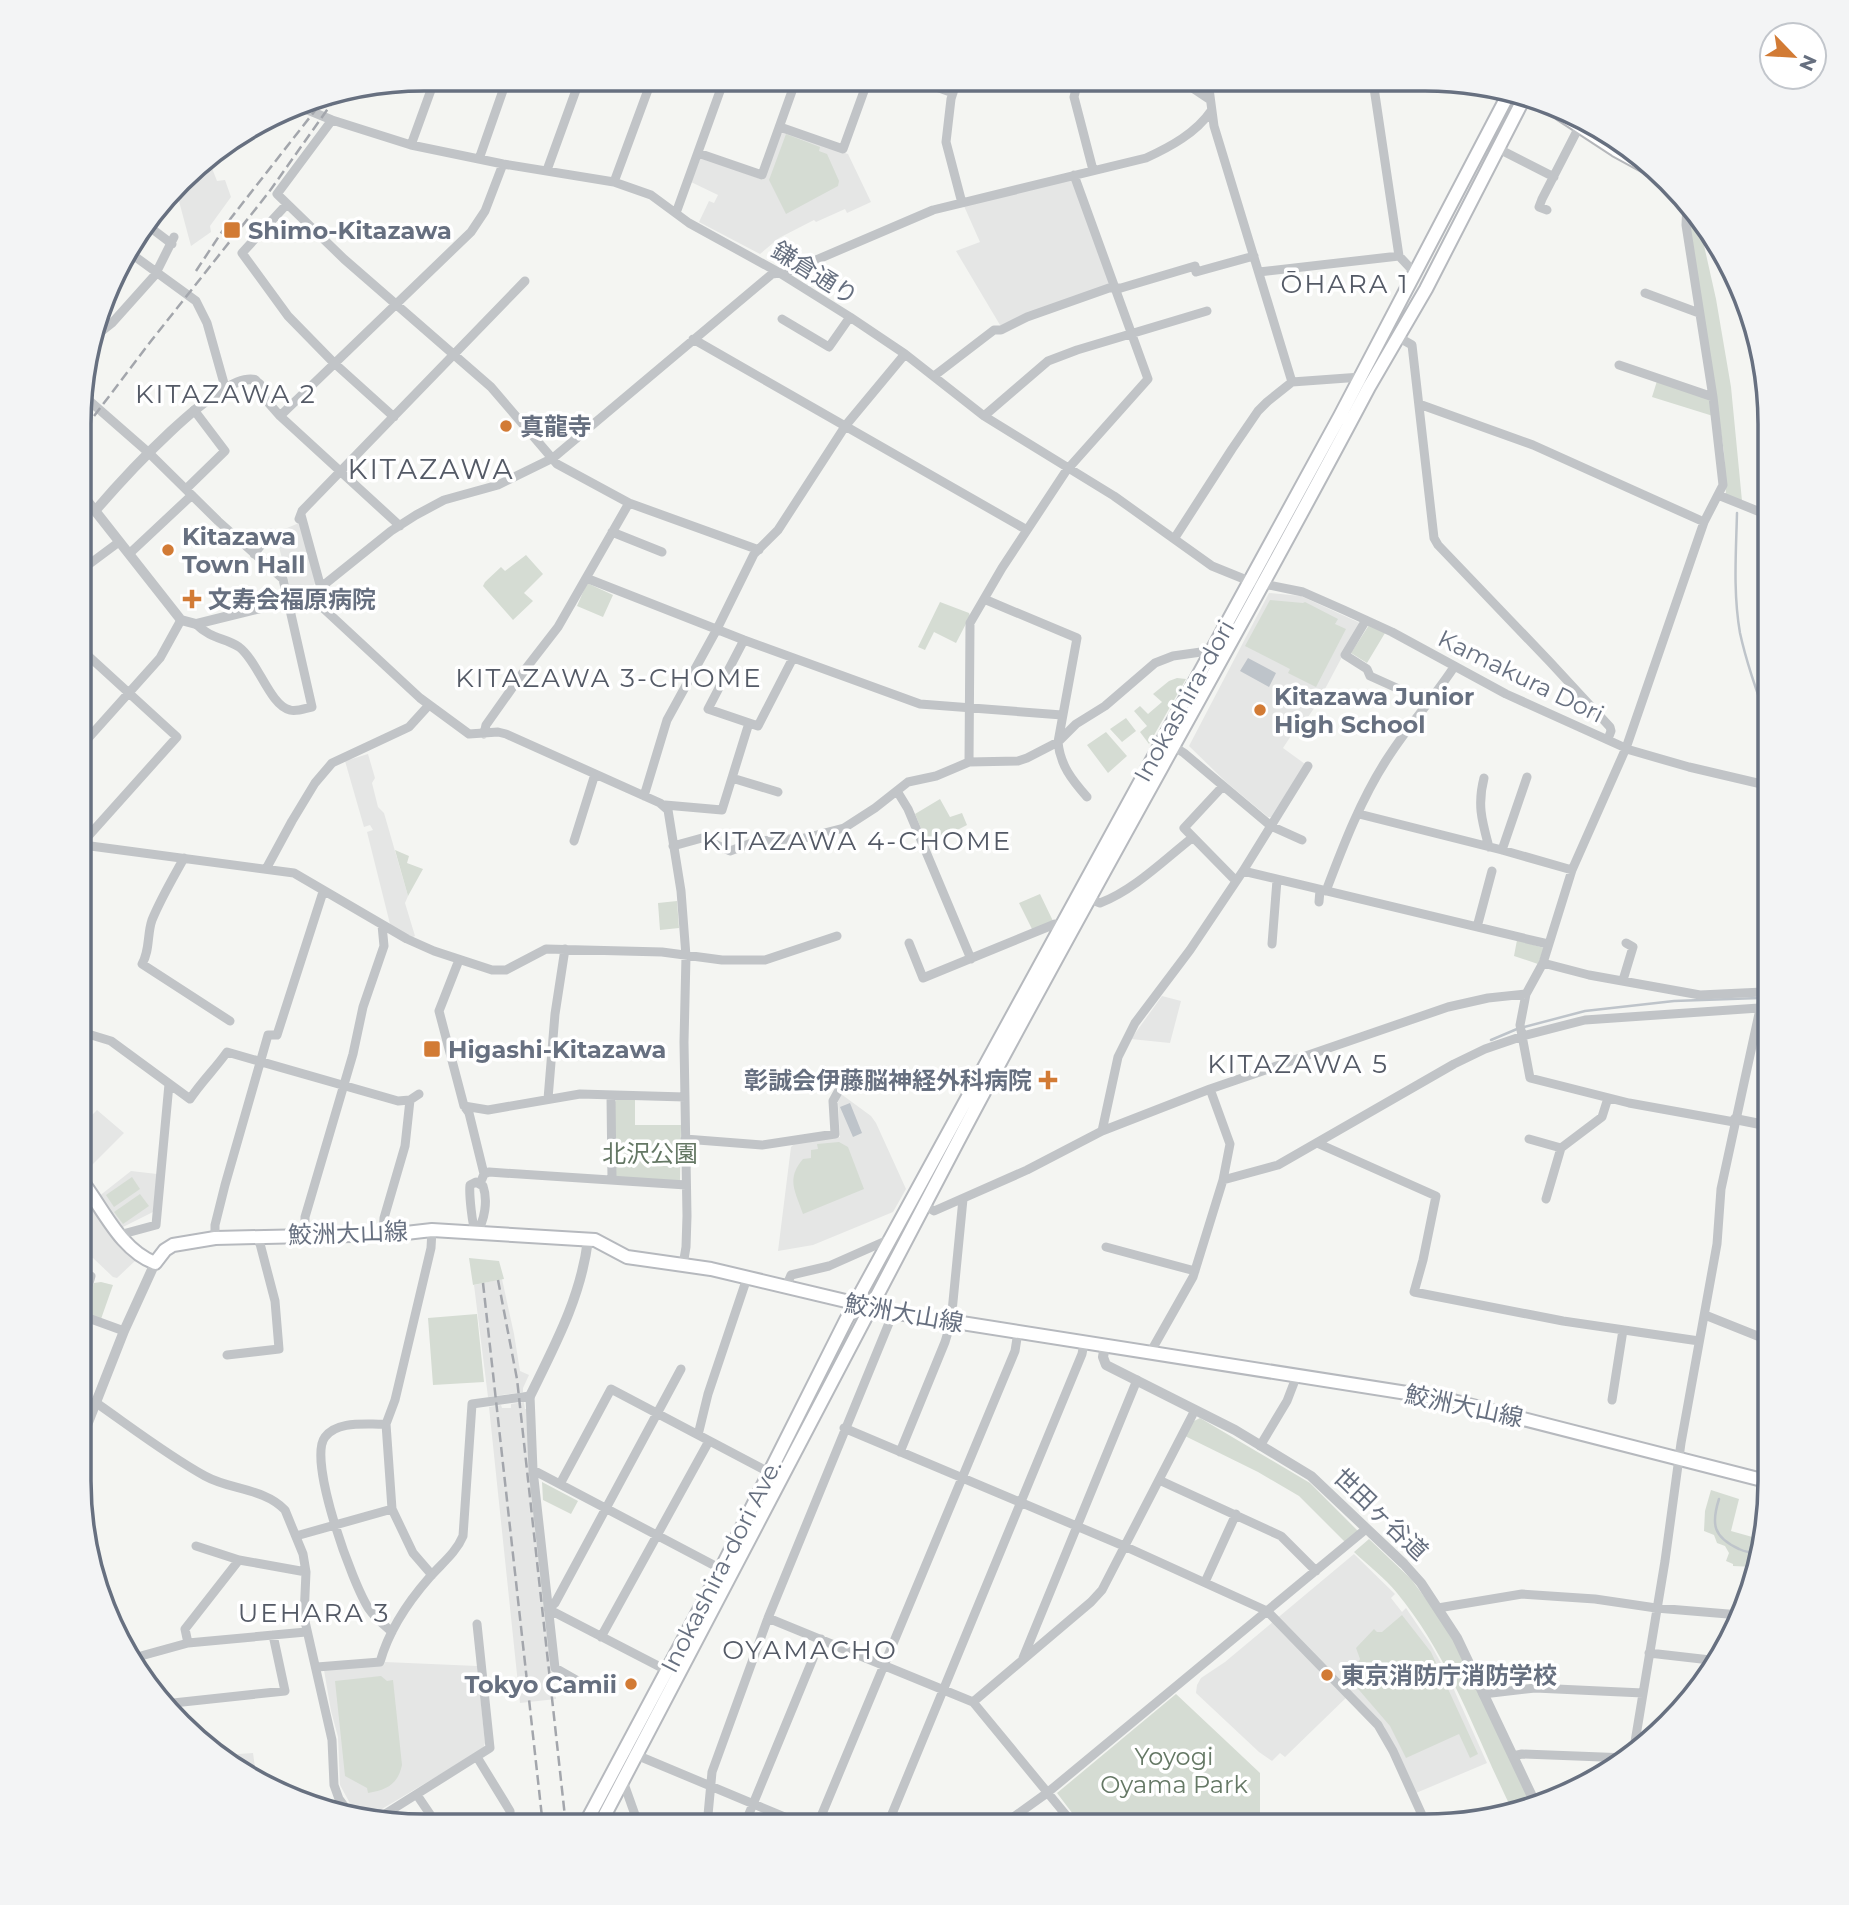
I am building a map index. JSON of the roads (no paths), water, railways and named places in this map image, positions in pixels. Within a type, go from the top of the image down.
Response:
[{"type":"main road","name":"Inokashira-dori","points":[[855,1305],[1361,377],[1505,101]]},
{"type":"main road","name":"Inokashira-dori","points":[[870,1308],[1172,746],[1426,289],[1520,105]]},
{"type":"main road","points":[[1458,190],[1480,164],[1487,164],[1489,169]]},
{"type":"main road","points":[[91,1194],[120,1235],[141,1257],[155,1263]]},
{"type":"main road","name":"鮫洲大山線","points":[[155,1263],[165,1250],[173,1245],[215,1238],[383,1234],[432,1230],[588,1240],[605,1243],[627,1257],[747,1278],[870,1308],[1388,1389],[1481,1407],[1758,1479]]},
{"type":"main road","name":"Inokashira-dori Ave.","points":[[592,1814],[678,1678],[855,1305]]},
{"type":"main road","name":"Inokashira-dori Ave.","points":[[605,1814],[623,1781],[631,1752],[668,1671],[721,1569],[870,1308]]},
{"type":"street","points":[[411,145],[431,91]]},
{"type":"street","points":[[479,159],[504,91]]},
{"type":"street","points":[[547,170],[576,91]]},
{"type":"street","points":[[614,182],[648,91]]},
{"type":"street","points":[[676,213],[720,91]]},
{"type":"street","points":[[698,153],[762,175],[792,91]]},
{"type":"street","points":[[780,127],[843,149],[864,91]]},
{"type":"street","points":[[947,91],[953,93],[947,145],[962,203]]},
{"type":"street","points":[[1075,91],[1074,97],[1094,170]]},
{"type":"street","points":[[1197,91],[1209,99]]},
{"type":"street","points":[[1209,91],[1210,111],[1292,382]]},
{"type":"street","points":[[1374,91],[1399,256],[1414,272]]},
{"type":"street","name":"鎌倉通り","points":[[311,111],[411,145],[503,164],[614,182],[651,195],[689,223],[778,272],[850,317],[905,354],[984,416],[1131,507],[1212,566],[1263,584]]},
{"type":"street","points":[[91,506],[181,620],[196,624],[310,596],[400,526],[444,500],[498,485],[553,458],[772,274],[788,272],[933,210],[1146,158],[1194,131],[1210,111]]},
{"type":"street","points":[[332,120],[277,194],[344,259],[491,387],[557,464],[629,503],[759,550]]},
{"type":"street","points":[[1547,210],[1539,207],[1578,129]]},
{"type":"street","points":[[1499,149],[1554,177]]},
{"type":"street","points":[[280,416],[479,222],[503,164]]},
{"type":"street","points":[[969,762],[970,624],[1027,530],[1070,467],[1147,379],[1074,175]]},
{"type":"street","points":[[288,204],[242,253],[288,316],[333,362],[394,417]]},
{"type":"street","points":[[1686,218],[1713,397],[1723,497],[1704,522],[1626,748],[1572,870],[1543,963],[1526,994],[1522,1031],[1530,1078],[1629,1103],[1758,1124]]},
{"type":"street","points":[[105,328],[157,270],[173,240],[154,229]]},
{"type":"street","points":[[934,376],[994,330],[1001,330],[1027,317],[1195,266],[1196,272],[1254,256]]},
{"type":"street","points":[[1259,272],[1399,256]]},
{"type":"street","points":[[137,257],[196,300],[207,323],[225,387]]},
{"type":"street","points":[[321,588],[300,517],[525,281]]},
{"type":"street","points":[[1646,293],[1699,313]]},
{"type":"street","points":[[984,416],[1048,361],[1207,311]]},
{"type":"street","points":[[782,319],[830,347],[850,317]]},
{"type":"street","points":[[1398,337],[1412,345],[1434,538],[1610,727],[1608,739]]},
{"type":"street","points":[[693,339],[1027,530]]},
{"type":"street","points":[[644,796],[667,720],[754,554],[778,530],[846,425],[905,354]]},
{"type":"street","points":[[1619,365],[1713,397]]},
{"type":"street","points":[[1174,539],[1258,411],[1292,382],[1361,377]]},
{"type":"street","points":[[94,510],[194,410],[225,387],[249,378],[260,384],[266,400],[280,416],[400,526]]},
{"type":"street","points":[[92,403],[283,579],[312,707],[294,711],[285,708],[264,685],[264,676],[241,649],[216,639],[196,624]]},
{"type":"street","points":[[1419,404],[1533,445],[1704,522]]},
{"type":"street","points":[[129,554],[225,452],[194,410]]},
{"type":"street","points":[[1723,497],[1758,511]]},
{"type":"street","points":[[484,734],[486,725],[558,627],[629,503]]},
{"type":"street","points":[[612,532],[662,552]]},
{"type":"street","points":[[254,554],[271,533]]},
{"type":"street","points":[[91,563],[119,542]]},
{"type":"street","points":[[586,578],[744,640],[920,704],[1062,715]]},
{"type":"street","name":"Kamakura Dori","points":[[1263,584],[1303,592],[1366,620],[1506,694],[1626,748],[1689,767],[1758,783]]},
{"type":"street","points":[[310,596],[429,705],[469,734],[506,734],[665,805],[722,810],[749,723]]},
{"type":"street","points":[[984,599],[1077,638],[1058,742],[1059,754],[1068,774],[1087,797]]},
{"type":"street","points":[[91,736],[131,694],[160,658],[181,620]]},
{"type":"street","points":[[1366,620],[1345,655],[1367,669],[1370,676],[1430,703]]},
{"type":"street","points":[[744,640],[708,709],[758,726],[793,658]]},
{"type":"street","points":[[673,846],[702,838],[730,851],[757,841],[805,838],[844,828],[908,782],[936,776],[969,762],[1018,761],[1045,750],[1058,742],[1076,724],[1105,706],[1155,663],[1173,656],[1210,653]]},
{"type":"street","points":[[91,658],[177,737],[91,834]]},
{"type":"street","points":[[1319,902],[1372,784],[1454,667]]},
{"type":"street","points":[[266,869],[303,802],[332,763],[409,727],[429,705]]},
{"type":"street","points":[[1172,746],[1184,753],[1271,827],[1302,840]]},
{"type":"street","points":[[1102,1131],[1118,1057],[1135,1023],[1190,950],[1308,766]]},
{"type":"street","points":[[574,841],[595,774]]},
{"type":"street","points":[[1502,850],[1527,777]]},
{"type":"street","points":[[732,778],[778,792]]},
{"type":"street","points":[[1484,778],[1479,796],[1480,815],[1489,847]]},
{"type":"street","points":[[1223,786],[1184,828],[1236,881]]},
{"type":"street","points":[[895,793],[908,809],[971,959]]},
{"type":"street","points":[[665,805],[670,817],[681,891],[686,956],[687,1247],[683,1265]]},
{"type":"street","points":[[1359,814],[1572,870]]},
{"type":"street","points":[[1090,899],[1100,903],[1106,901],[1131,886],[1192,838]]},
{"type":"street","points":[[91,844],[294,873],[407,939],[458,960],[492,970],[506,970],[546,949],[662,952],[750,962],[765,960],[837,936]]},
{"type":"street","points":[[184,858],[151,923],[142,964],[230,1021]]},
{"type":"street","points":[[1243,871],[1548,944]]},
{"type":"street","points":[[1477,927],[1492,871]]},
{"type":"street","points":[[1272,944],[1277,880]]},
{"type":"street","points":[[215,1238],[215,1225],[225,1185],[268,1035],[277,1035],[323,892]]},
{"type":"street","points":[[909,943],[923,978],[1055,924],[1061,927]]},
{"type":"street","points":[[305,1235],[305,1217],[344,1084],[363,1007],[384,946],[382,925]]},
{"type":"street","points":[[1623,980],[1633,947],[1626,943]]},
{"type":"street","points":[[548,1099],[555,1014],[565,949]]},
{"type":"street","points":[[458,960],[439,1012],[484,1174],[480,1183]]},
{"type":"street","points":[[1543,963],[1589,975],[1700,995],[1758,993]]},
{"type":"street","points":[[924,1205],[934,1211],[1034,1167],[1102,1131],[1210,1089],[1448,1007],[1488,998],[1526,994]]},
{"type":"street","points":[[1223,1180],[1279,1165],[1454,1064],[1522,1031],[1585,1020],[1758,1007]]},
{"type":"street","points":[[1636,1738],[1679,1460],[1717,1244],[1721,1189],[1758,1017]]},
{"type":"street","points":[[91,1035],[111,1041],[190,1099],[205,1076],[213,1072],[227,1052],[398,1101],[410,1100],[419,1094]]},
{"type":"street","points":[[120,1235],[156,1225],[169,1084]]},
{"type":"street","points":[[1150,1353],[1195,1271],[1223,1180],[1230,1144],[1210,1089]]},
{"type":"street","points":[[685,1139],[762,1145],[835,1134],[833,1101],[839,1090]]},
{"type":"street","points":[[464,1106],[488,1110],[580,1094],[611,1097],[685,1097]]},
{"type":"street","points":[[611,1097],[612,1179]]},
{"type":"street","points":[[1546,1199],[1561,1148],[1602,1117],[1608,1098]]},
{"type":"street","points":[[383,1234],[384,1218],[405,1146],[410,1100]]},
{"type":"street","points":[[1529,1139],[1561,1148]]},
{"type":"street","points":[[1318,1143],[1436,1196],[1414,1293],[1563,1321],[1699,1340]]},
{"type":"street","points":[[484,1174],[489,1172],[686,1185]]},
{"type":"street","points":[[480,1183],[485,1189],[486,1206],[481,1227],[476,1233],[472,1226],[473,1206],[469,1188],[472,1184],[480,1183]]},
{"type":"street","points":[[900,1452],[951,1322],[963,1199]]},
{"type":"street","points":[[473,1206],[486,1206]]},
{"type":"street","points":[[432,1230],[431,1248],[395,1400],[386,1424],[392,1509],[413,1553],[432,1575]]},
{"type":"street","points":[[227,1355],[279,1349],[275,1301],[258,1236]]},
{"type":"street","points":[[786,1287],[791,1275],[829,1266],[890,1238]]},
{"type":"street","points":[[583,1684],[555,1668],[533,1470],[530,1396],[567,1320],[583,1273],[588,1240]]},
{"type":"street","points":[[1106,1247],[1195,1271]]},
{"type":"street","points":[[91,1415],[124,1331],[155,1263]]},
{"type":"street","points":[[698,1435],[708,1394],[747,1278]]},
{"type":"street","points":[[708,1814],[709,1784],[768,1618],[889,1323],[887,1311]]},
{"type":"street","points":[[1704,1315],[1758,1336]]},
{"type":"street","points":[[91,1319],[124,1331]]},
{"type":"street","points":[[1612,1400],[1622,1330]]},
{"type":"street","points":[[822,1814],[960,1477],[1015,1351],[1018,1332]]},
{"type":"street","points":[[892,1814],[1084,1343]]},
{"type":"street","name":"世田ヶ谷道","points":[[1105,1346],[1105,1363],[1311,1476],[1410,1570],[1461,1646],[1532,1796]]},
{"type":"street","points":[[548,1609],[555,1603],[681,1369]]},
{"type":"street","points":[[1260,1446],[1287,1401],[1297,1375]]},
{"type":"street","points":[[1022,1660],[1137,1380]]},
{"type":"street","points":[[560,1484],[611,1389],[774,1476]]},
{"type":"street","points":[[317,1667],[380,1662],[392,1632],[414,1595],[458,1547],[463,1536],[472,1404],[530,1396]]},
{"type":"street","points":[[96,1402],[207,1477],[258,1493],[285,1510],[303,1554],[306,1572],[306,1632],[317,1667],[332,1740],[334,1785],[343,1804]]},
{"type":"street","points":[[972,1702],[1102,1590],[1195,1410]]},
{"type":"street","points":[[386,1424],[340,1426],[323,1439],[320,1451],[321,1466],[345,1559],[370,1611],[392,1632]]},
{"type":"street","points":[[844,1428],[1124,1546],[1267,1611],[1378,1725],[1422,1814]]},
{"type":"street","points":[[601,1637],[709,1441]]},
{"type":"street","points":[[533,1470],[721,1569]]},
{"type":"street","points":[[1159,1480],[1281,1535],[1316,1571]]},
{"type":"street","points":[[296,1536],[392,1509]]},
{"type":"street","points":[[1205,1583],[1236,1514]]},
{"type":"street","points":[[1017,1814],[1366,1529]]},
{"type":"street","points":[[196,1546],[239,1560],[306,1572]]},
{"type":"street","points":[[188,1643],[186,1629],[239,1560]]},
{"type":"street","points":[[1438,1608],[1522,1594],[1730,1614]]},
{"type":"street","points":[[548,1609],[668,1671]]},
{"type":"street","points":[[768,1618],[972,1702],[1064,1814]]},
{"type":"street","points":[[389,1812],[490,1748],[477,1623]]},
{"type":"street","points":[[141,1656],[188,1643],[306,1632]]},
{"type":"street","points":[[176,1703],[285,1691],[273,1636]]},
{"type":"street","points":[[749,1814],[821,1639]]},
{"type":"street","points":[[1649,1653],[1706,1659]]},
{"type":"street","points":[[1483,1694],[1535,1688],[1643,1693]]},
{"type":"street","points":[[631,1752],[779,1814]]},
{"type":"street","points":[[1513,1756],[1522,1754],[1611,1757]]},
{"type":"street","points":[[477,1757],[510,1814]]},
{"type":"street","points":[[623,1781],[635,1814]]},
{"type":"street","points":[[417,1795],[430,1814]]},
{"type":"waterway","points":[[1737,513],[1738,618],[1746,657],[1758,694]]},
{"type":"waterway","points":[[1524,1027],[1585,1011],[1674,1001],[1758,998]]},
{"type":"waterway","points":[[1491,1040],[1517,1029]]},
{"type":"waterway","points":[[1719,1499],[1715,1516],[1716,1529],[1724,1540],[1750,1552]]},
{"type":"railway","points":[[91,420],[269,192],[331,104]]},
{"type":"railway","points":[[196,271],[231,218],[316,109]]},
{"type":"railway","points":[[498,1280],[517,1379],[565,1814]]},
{"type":"railway","points":[[483,1283],[542,1814]]},
{"type":"place","name":"Shimo-Kitazawa","points":[[232,230]]},
{"type":"place","name":"真龍寺","points":[[506,426]]},
{"type":"place","name":"Kitazawa Town Hall","points":[[168,550]]},
{"type":"place","name":"文寿会福原病院","points":[[192,599]]},
{"type":"place","name":"Kitazawa Junior High School","points":[[1260,710]]},
{"type":"place","name":"Higashi-Kitazawa","points":[[432,1049]]},
{"type":"place","name":"彰誠会伊藤脳神経外科病院","points":[[1048,1080]]},
{"type":"place","name":"東京消防庁消防学校","points":[[1327,1675]]},
{"type":"place","name":"Tokyo Camii","points":[[631,1684]]},
{"type":"district","name":"ŌHARA 1","points":[[1345,284]]},
{"type":"district","name":"KITAZAWA 2","points":[[226,394]]},
{"type":"district","name":"KITAZAWA","points":[[431,469]]},
{"type":"district","name":"KITAZAWA 3-CHOME","points":[[609,678]]},
{"type":"district","name":"KITAZAWA 4-CHOME","points":[[857,841]]},
{"type":"district","name":"KITAZAWA 5","points":[[1298,1064]]},
{"type":"district","name":"UEHARA 3","points":[[314,1613]]},
{"type":"district","name":"OYAMACHO","points":[[810,1650]]},
{"type":"park label","name":"北沢公園","points":[[650,1153]]},
{"type":"park label","name":"Yoyogi Oyama Park","points":[[1174,1770]]}]
